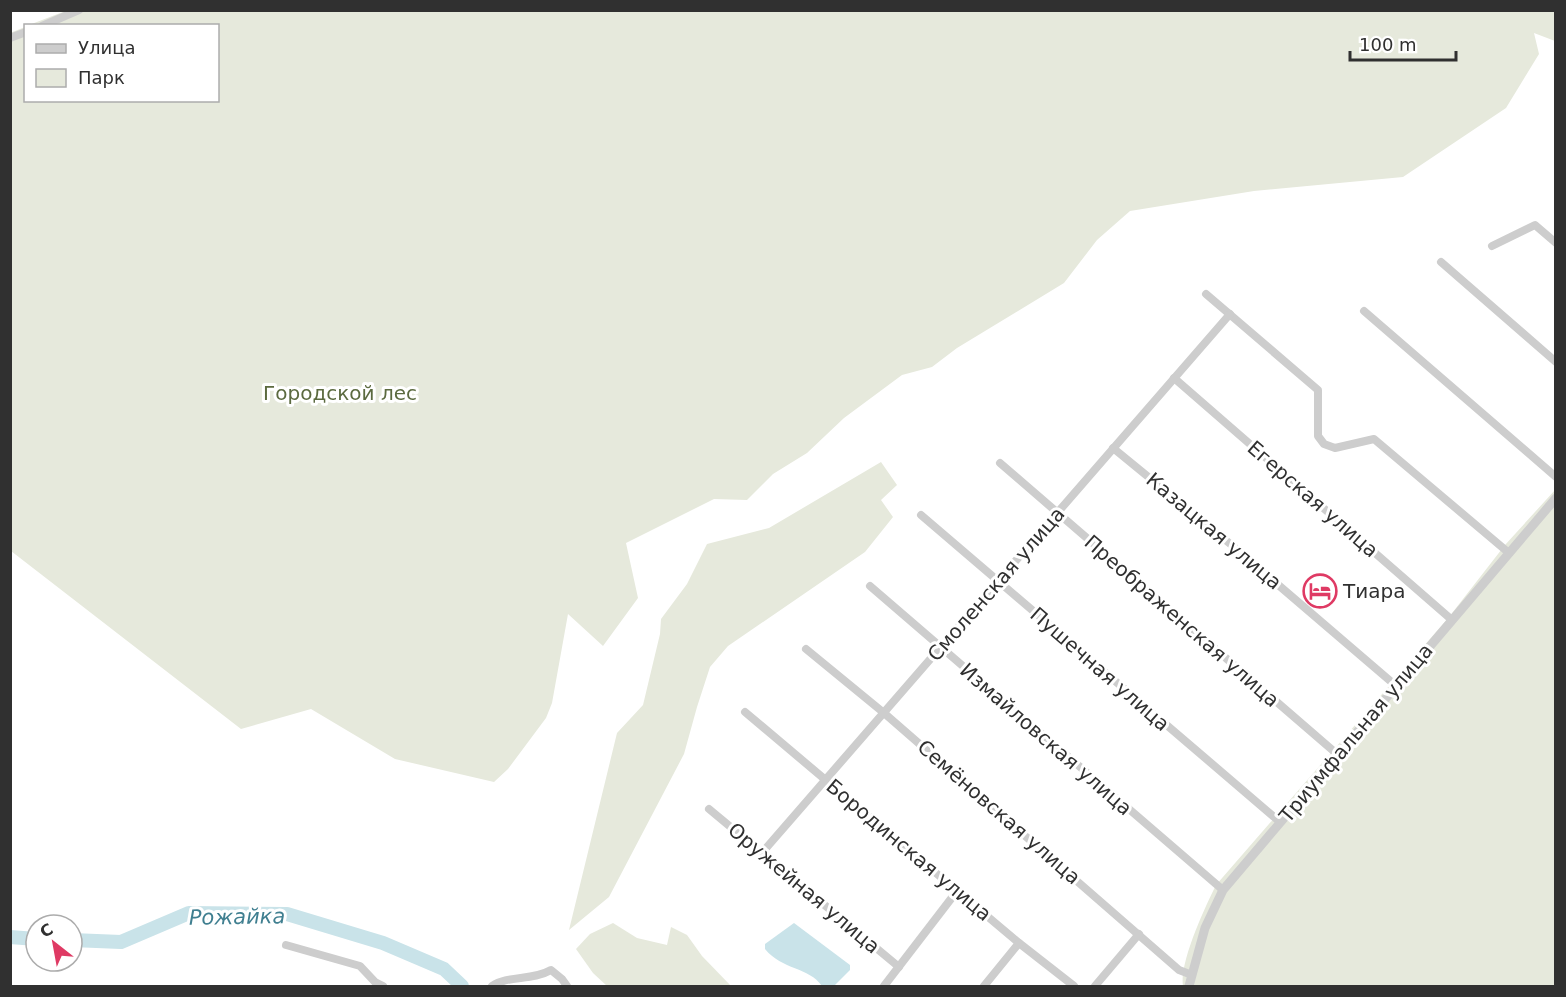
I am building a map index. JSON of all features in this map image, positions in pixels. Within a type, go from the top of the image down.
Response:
[{"type":"street","points":[[47,24],[79,10]]},
{"type":"street","points":[[1492,246],[1535,225],[1556,243]]},
{"type":"street","points":[[1441,262],[1556,362]]},
{"type":"street","points":[[1206,294],[1318,390],[1318,435],[1324,444],[1335,448],[1374,439],[1509,553]]},
{"type":"street","points":[[1364,311],[1556,477]]},
{"type":"street","name":"Смоленская улица","points":[[761,854],[1230,314]]},
{"type":"street","name":"Егерская улица","points":[[1174,378],[1452,620]]},
{"type":"street","name":"Казацкая улица","points":[[1113,448],[1234,547],[1395,686]]},
{"type":"street","name":"Преображенская улица","points":[[1000,463],[1337,754]]},
{"type":"street","name":"Триумфальная улица","points":[[1189,987],[1205,928],[1223,890],[1556,498]]},
{"type":"street","name":"Пушечная улица","points":[[921,515],[1280,822]]},
{"type":"street","name":"Измайловская улица","points":[[870,586],[1223,890]]},
{"type":"street","name":"Семёновская улица","points":[[806,649],[884,713],[1179,970],[1192,975]]},
{"type":"street","name":"Бородинская улица","points":[[746,712],[1074,987]]},
{"type":"street","name":"Оружейная улица","points":[[709,809],[899,967]]},
{"type":"street","points":[[884,987],[957,891]]},
{"type":"street","points":[[1095,987],[1139,933]]},
{"type":"street","points":[[984,987],[1019,943]]},
{"type":"street","points":[[285,945],[360,966],[383,987]]},
{"type":"street","points":[[492,987],[501,981],[540,976],[550,970],[562,979],[567,987]]},
{"type":"green space","name":"Городской лес","points":[[68,10],[1556,11],[1555,41],[1534,33],[1539,54],[1506,108],[1403,177],[1254,191],[1130,211],[1097,240],[1064,283],[957,348],[932,367],[902,375],[844,418],[807,453],[773,474],[747,500],[714,499],[626,543],[638,598],[603,646],[568,614],[552,703],[546,718],[508,769],[494,782],[395,759],[311,709],[241,729],[11,551],[10,33],[24,27],[24,102],[219,102],[219,24],[32,24]]},
{"type":"green space","points":[[881,462],[897,485],[881,500],[893,517],[865,552],[728,646],[710,667],[684,754],[609,897],[569,930],[617,733],[643,705],[660,634],[661,619],[687,584],[707,544],[769,528]]},
{"type":"green space","points":[[1555,490],[1555,986],[1183,986],[1189,950],[1216,885],[1449,617],[1505,545]]},
{"type":"green space","points":[[613,923],[637,938],[667,945],[671,927],[687,935],[702,956],[731,986],[607,986],[593,973],[576,949],[590,934]]},
{"type":"water","points":[[794,923],[850,965],[850,970],[834,986],[822,986],[810,975],[779,961],[765,949],[765,944]]},
{"type":"waterway","name":"Рожайка","points":[[84,940],[121,942],[189,913],[287,914],[383,943],[444,969],[462,986]]},
{"type":"waterway","name":"Рожайка","points":[[10,937],[24,938]]},
{"type":"place","name":"Тиара","points":[[1320,591]]}]
